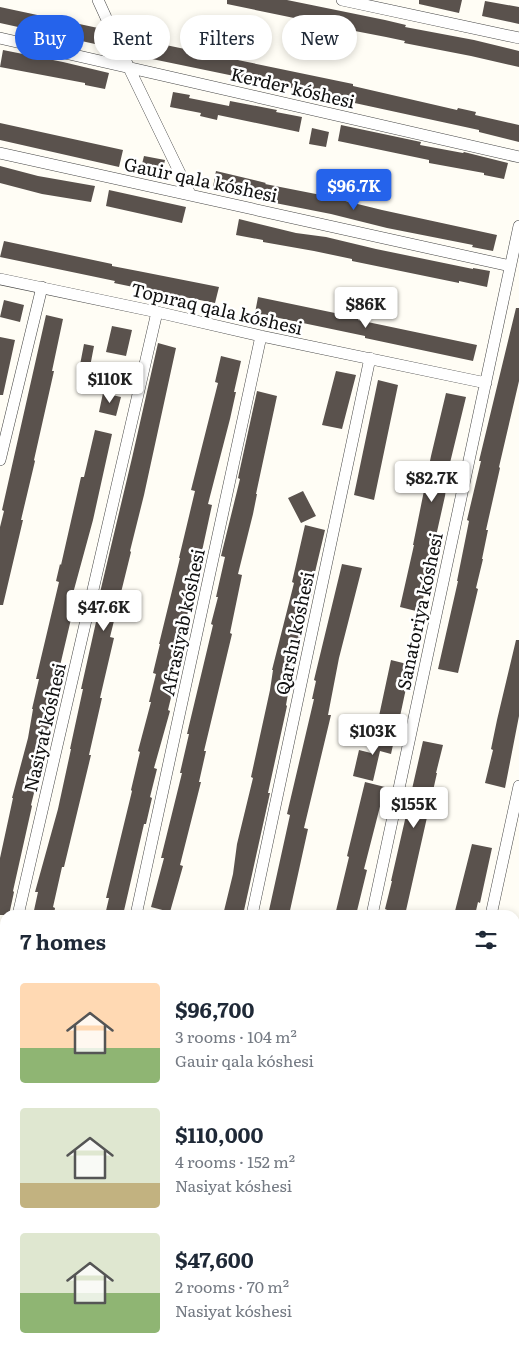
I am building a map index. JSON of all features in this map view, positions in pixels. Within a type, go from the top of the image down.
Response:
[{"type":"street","points":[[98,0],[190,194]]},
{"type":"street","points":[[342,0],[519,38]]},
{"type":"street","name":"Kerder kóshesi","points":[[0,38],[519,157]]},
{"type":"street","name":"Gauir qala kóshesi","points":[[0,153],[510,266]]},
{"type":"street","name":"Sanatoriya kóshesi","points":[[373,910],[519,226]]},
{"type":"street","name":"Topıraq qala kóshesi","points":[[0,279],[486,383]]},
{"type":"street","points":[[0,460],[42,288]]},
{"type":"street","name":"Nasiyat kóshesi","points":[[19,910],[157,312]]},
{"type":"street","name":"Afrasiyab kóshesi","points":[[137,910],[261,336]]},
{"type":"street","name":"Qarshı kóshesi","points":[[253,910],[370,358]]},
{"type":"street","points":[[492,910],[519,786]]},
{"type":"building","points":[[227,0],[287,0],[385,20],[406,25],[405,27],[519,51],[519,67],[357,32],[357,15],[282,15],[227,4]]},
{"type":"building","points":[[419,0],[462,0],[459,13],[419,4]]},
{"type":"building","points":[[485,1],[519,7],[519,24],[482,16]]},
{"type":"building","points":[[0,7],[37,15],[15,15],[15,26],[0,23]]},
{"type":"building","points":[[84,25],[94,27],[94,44],[84,42]]},
{"type":"building","points":[[170,46],[180,48],[180,60],[238,60],[353,84],[353,86],[457,110],[458,108],[476,112],[475,115],[519,125],[519,142],[479,132],[479,130],[350,102],[351,100],[157,60],[170,60]]},
{"type":"building","points":[[3,50],[15,52],[15,60],[53,60],[109,73],[105,89],[85,85],[85,83],[0,67]]},
{"type":"building","points":[[173,92],[190,95],[189,98],[229,106],[230,101],[302,117],[299,132],[218,115],[217,120],[200,116],[201,113],[170,107]]},
{"type":"building","points":[[0,123],[123,150],[119,167],[0,140]]},
{"type":"building","points":[[341,125],[421,142],[420,145],[464,152],[508,163],[504,179],[484,175],[484,173],[429,163],[429,160],[338,141]]},
{"type":"building","points":[[312,128],[329,132],[326,147],[309,144]]},
{"type":"building","points":[[144,156],[165,160],[161,177],[140,172]]},
{"type":"building","points":[[0,166],[38,176],[95,186],[91,202],[42,194],[0,183]]},
{"type":"building","points":[[216,171],[265,184],[497,235],[493,251],[472,247],[473,245],[270,202],[241,195],[242,193],[213,187]]},
{"type":"building","points":[[109,190],[186,207],[182,223],[106,206]]},
{"type":"building","points":[[239,219],[296,233],[326,237],[376,249],[490,271],[487,287],[352,261],[352,259],[236,235]]},
{"type":"building","points":[[4,241],[112,264],[112,266],[219,287],[215,303],[114,283],[115,281],[0,257]]},
{"type":"building","points":[[258,297],[477,345],[473,361],[255,313]]},
{"type":"building","points":[[4,300],[24,305],[20,322],[0,317]]},
{"type":"building","points":[[516,308],[519,308],[519,381],[486,530],[488,530],[476,588],[478,589],[458,673],[438,669],[458,581],[469,521],[467,520],[481,461],[479,461]]},
{"type":"building","points":[[46,315],[63,319],[52,371],[54,371],[21,520],[23,520],[3,605],[0,605],[0,527],[4,511],[2,510]]},
{"type":"building","points":[[112,326],[132,330],[126,356],[106,352]]},
{"type":"building","points":[[0,337],[15,340],[3,395],[0,395]]},
{"type":"building","points":[[158,343],[176,348],[131,552],[110,637],[114,638],[100,698],[102,698],[89,755],[91,755],[64,867],[62,867],[53,907],[55,910],[34,910],[38,892],[35,892],[58,809],[71,749],[83,689],[81,689],[96,622],[93,622]]},
{"type":"building","points":[[84,344],[94,346],[89,372],[79,370]]},
{"type":"building","points":[[221,356],[241,361],[230,419],[208,504],[212,505],[200,565],[178,651],[173,680],[175,681],[168,710],[170,711],[154,768],[157,769],[146,824],[144,824],[124,910],[106,910],[109,898],[106,898],[132,791],[140,752],[138,751],[151,702],[149,702],[156,674],[153,673],[159,644],[195,491],[191,490],[218,383],[215,382]]},
{"type":"building","points":[[336,371],[356,375],[342,429],[322,425]]},
{"type":"building","points":[[378,380],[398,385],[374,500],[354,495]]},
{"type":"building","points":[[257,391],[277,396],[253,514],[238,574],[242,575],[230,633],[232,634],[204,751],[206,751],[199,782],[201,782],[180,865],[183,866],[171,910],[162,910],[151,907],[164,858],[161,858],[182,773],[180,773],[189,734],[187,734],[213,625],[211,624],[225,557],[221,556],[240,479],[238,478]]},
{"type":"building","points":[[103,393],[121,397],[116,416],[99,412]]},
{"type":"building","points":[[446,393],[466,397],[449,467],[445,496],[420,612],[400,607]]},
{"type":"building","points":[[95,430],[112,434],[93,520],[72,597],[76,598],[55,687],[58,687],[51,716],[53,717],[31,805],[10,910],[0,910],[0,858],[12,798],[28,738],[39,679],[36,679],[59,582],[56,581],[81,477],[84,477]]},
{"type":"building","points":[[303,491],[316,516],[301,523],[288,498]]},
{"type":"building","points":[[305,525],[325,530],[311,589],[313,590],[291,677],[287,706],[268,793],[270,793],[244,910],[224,910],[233,874],[237,844],[253,778],[251,777],[270,690],[272,670],[294,583],[292,582]]},
{"type":"building","points":[[342,564],[362,568],[339,658],[328,715],[331,715],[304,828],[308,829],[290,910],[269,910],[290,815],[287,814],[314,699],[312,699],[316,681],[314,680]]},
{"type":"building","points":[[516,640],[519,640],[519,716],[505,788],[485,783],[493,750],[491,749],[497,720]]},
{"type":"building","points":[[391,660],[411,665],[399,721],[379,716]]},
{"type":"building","points":[[376,732],[395,736],[391,754],[380,751],[373,781],[353,776],[359,750],[371,753]]},
{"type":"building","points":[[423,741],[443,745],[406,910],[385,909]]},
{"type":"building","points":[[365,782],[385,787],[364,869],[367,870],[357,910],[336,910],[349,857],[347,856]]},
{"type":"building","points":[[472,844],[492,848],[480,903],[478,902],[476,910],[455,910]]}]
